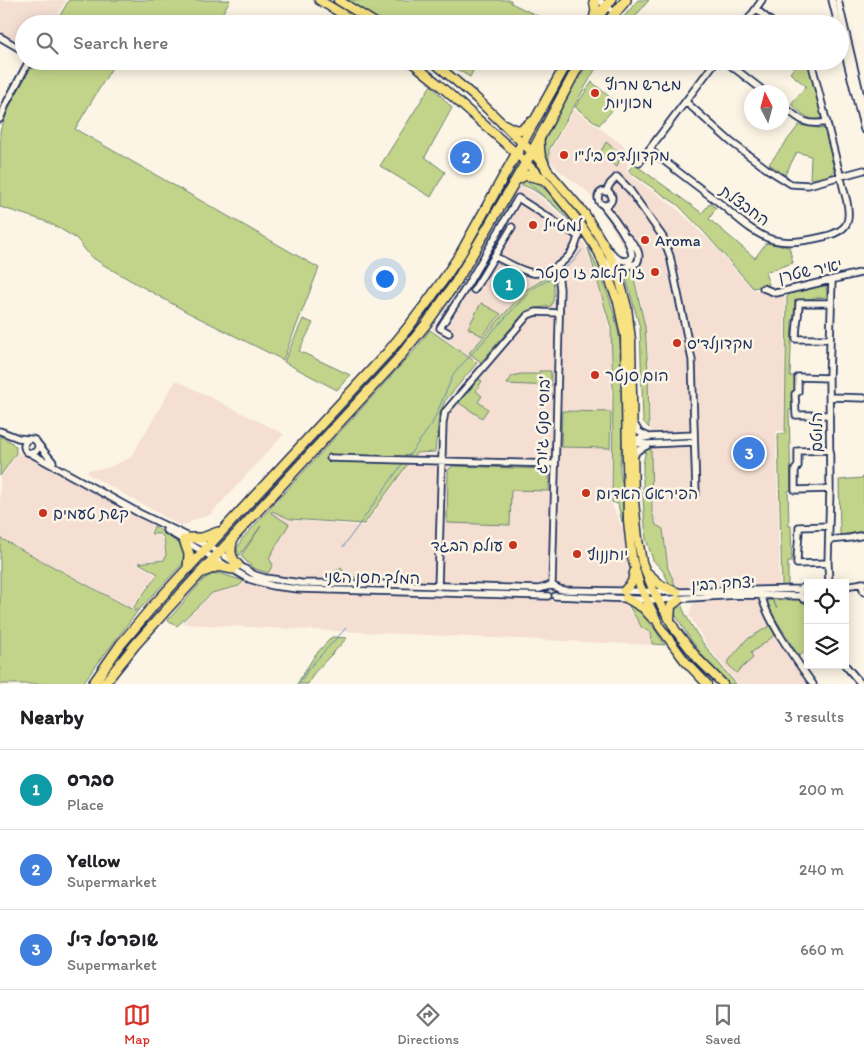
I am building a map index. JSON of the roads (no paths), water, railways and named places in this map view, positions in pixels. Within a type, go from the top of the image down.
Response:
[{"type":"highway","points":[[594,0],[596,10],[594,15]]},
{"type":"highway","points":[[615,13],[626,0]]},
{"type":"highway","points":[[597,15],[605,2]]},
{"type":"highway","points":[[93,684],[139,622],[382,359],[418,316],[447,276],[563,70]]},
{"type":"highway","points":[[104,684],[134,645],[397,360],[427,323],[456,282],[526,163],[576,70]]},
{"type":"highway","points":[[503,124],[519,131],[537,117]]},
{"type":"highway","points":[[512,184],[526,175],[545,175],[540,154],[539,137]]},
{"type":"highway","points":[[188,569],[187,539],[210,536],[226,526]]},
{"type":"highway","points":[[196,577],[214,567],[235,567],[230,553],[235,534]]},
{"type":"main road","points":[[319,0],[344,15]]},
{"type":"main road","points":[[338,0],[362,15]]},
{"type":"main road","points":[[421,70],[526,163],[545,175],[585,214],[617,270],[626,301],[630,329],[632,422],[628,522],[630,547],[642,592],[658,624]]},
{"type":"main road","points":[[443,70],[476,98],[532,152],[545,175],[579,222],[598,253],[618,302],[625,336],[636,529],[639,550],[654,592],[670,622],[686,644],[723,684]]},
{"type":"main road","points":[[634,567],[632,582],[625,595],[643,608],[658,624],[686,661],[707,684]]},
{"type":"main road","points":[[645,570],[657,582],[678,596],[671,606],[670,622]]},
{"type":"street","points":[[751,15],[762,0]]},
{"type":"street","points":[[832,0],[836,15]]},
{"type":"street","points":[[838,0],[842,15]]},
{"type":"street","points":[[605,2],[615,13]]},
{"type":"street","points":[[756,9],[763,15]]},
{"type":"street","points":[[0,37],[15,45]]},
{"type":"street","points":[[849,46],[864,109]]},
{"type":"street","points":[[0,119],[23,70]]},
{"type":"street","points":[[639,163],[709,70]]},
{"type":"street","points":[[738,70],[757,85]]},
{"type":"street","name":"החבצלת","points":[[650,150],[747,226],[765,237],[782,241],[801,241],[834,234],[846,225],[848,208],[813,70]]},
{"type":"street","points":[[849,70],[864,130]]},
{"type":"street","points":[[686,102],[731,142],[784,180],[796,185],[841,178],[864,171]]},
{"type":"street","points":[[789,111],[808,123],[827,122]]},
{"type":"street","points":[[606,192],[611,195],[612,200],[607,204],[600,203],[599,196],[602,192],[606,192],[610,184],[617,177],[629,188],[663,237],[668,249],[691,351],[696,494]]},
{"type":"street","points":[[449,333],[440,328],[518,198],[579,237]]},
{"type":"street","points":[[604,245],[619,260],[630,260],[632,253],[607,204]]},
{"type":"street","points":[[494,256],[533,274],[557,267],[570,255],[579,237],[579,222]]},
{"type":"street","points":[[474,290],[512,226]]},
{"type":"street","points":[[598,253],[610,268],[617,270],[635,265],[640,256],[634,245],[622,232]]},
{"type":"street","name":"בוסי סנט ג'ורג'","points":[[552,587],[560,280],[557,267]]},
{"type":"street","name":"יאיר שטרן","points":[[763,288],[776,293],[864,272]]},
{"type":"street","name":"הלוטם","points":[[829,579],[829,378],[832,280]]},
{"type":"street","points":[[830,339],[796,339],[796,322],[799,318],[799,302],[831,303]]},
{"type":"street","points":[[438,589],[444,418],[448,406],[528,315],[536,312],[559,313]]},
{"type":"street","points":[[829,378],[798,377],[798,392],[795,394],[796,415],[829,415]]},
{"type":"street","points":[[830,398],[864,398]]},
{"type":"street","points":[[632,422],[639,432],[649,436]]},
{"type":"street","points":[[0,431],[18,438],[35,440],[48,457],[66,473]]},
{"type":"street","points":[[0,431],[24,448],[27,453],[66,473]]},
{"type":"street","points":[[631,442],[649,436],[694,435]]},
{"type":"street","points":[[24,448],[25,442],[30,439]]},
{"type":"street","points":[[631,442],[648,444],[694,442]]},
{"type":"street","points":[[32,454],[37,450],[38,443]]},
{"type":"street","points":[[633,460],[637,451],[648,444]]},
{"type":"street","points":[[830,450],[798,451],[798,466],[795,470],[795,490],[830,489]]},
{"type":"street","points":[[330,458],[555,464]]},
{"type":"street","name":"המלך חסן השני","points":[[66,473],[206,549],[235,567],[255,575],[285,581],[552,596],[625,595],[654,592]]},
{"type":"street","points":[[828,564],[797,564],[797,544],[799,527],[829,526]]},
{"type":"street","points":[[829,540],[850,538],[864,534]]},
{"type":"street","points":[[849,585],[862,583],[864,592]]},
{"type":"street","points":[[552,587],[558,592],[552,596],[546,592],[552,587]]},
{"type":"street","name":"המלך חסן השני","points":[[438,589],[539,589],[552,587],[564,590],[625,595],[646,600]]},
{"type":"street","name":"יצחק רבין","points":[[646,600],[678,596],[804,588]]},
{"type":"street","points":[[801,589],[804,598]]},
{"type":"street","name":"יצחק רבין","points":[[654,592],[678,596]]},
{"type":"street","points":[[761,592],[778,630],[796,660],[814,684]]},
{"type":"street","name":"יצחק רבין","points":[[761,592],[796,594],[804,598]]},
{"type":"street","points":[[848,669],[861,684]]},
{"type":"waterway","points":[[527,182],[553,204],[573,225]]},
{"type":"waterway","points":[[560,272],[573,262],[582,250]]},
{"type":"waterway","points":[[407,458],[432,424],[454,373],[532,289],[557,275]]},
{"type":"waterway","points":[[343,547],[403,463]]},
{"type":"waterway","points":[[299,684],[309,668],[346,628]]},
{"type":"place","name":"מגרש מרוץ מכוניות","points":[[595,93]]},
{"type":"place","name":"מקדונלדס ביל\"ו","points":[[564,155]]},
{"type":"place","name":"Yellow","points":[[466,157]]},
{"type":"place","name":"למטייל","points":[[533,225]]},
{"type":"place","name":"Aroma","points":[[645,240]]},
{"type":"place","name":"זו קלאב זו סנטר","points":[[655,272]]},
{"type":"place","name":"סברס","points":[[509,284]]},
{"type":"place","name":"מקדונלד'ס","points":[[677,343]]},
{"type":"place","name":"הום סנטר","points":[[595,375]]},
{"type":"place","name":"שופרסל דיל","points":[[749,453]]},
{"type":"place","name":"הפיראט האדום","points":[[586,493]]},
{"type":"place","name":"קשת טעמים","points":[[43,513]]},
{"type":"place","name":"עולם הבגד","points":[[513,545]]},
{"type":"place","name":"יוחננוף","points":[[577,554]]}]
